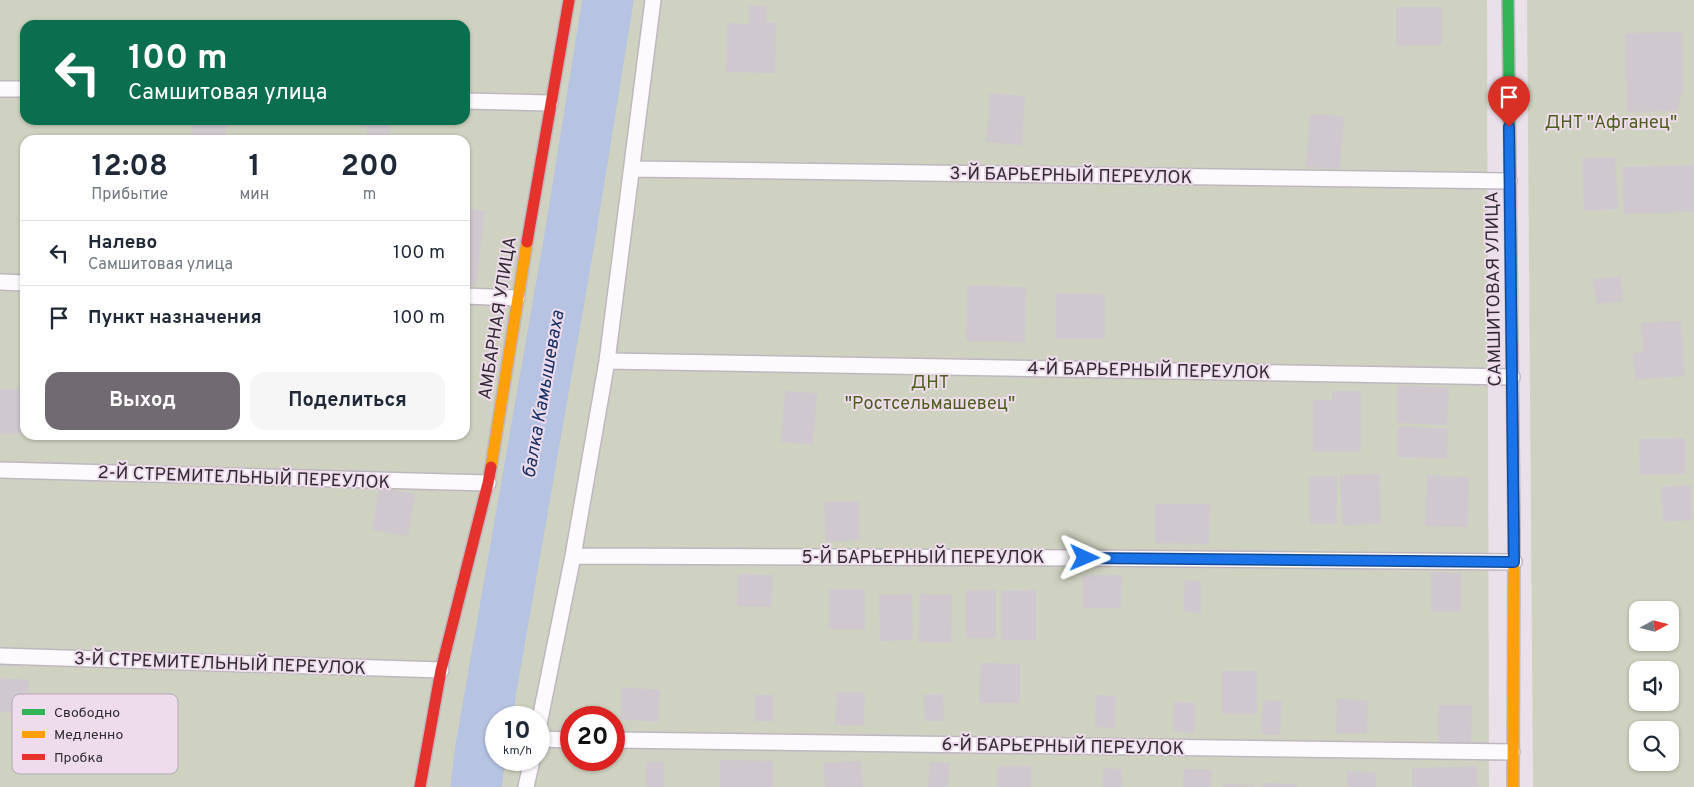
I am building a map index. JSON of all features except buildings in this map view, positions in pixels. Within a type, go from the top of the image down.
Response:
[{"type":"street","name":"АМБАРНАЯ УЛИЦА","points":[[420,787],[441,670],[488,484],[517,298],[569,0]]},
{"type":"street","name":"САМШИТОВАЯ УЛИЦА","points":[[1508,0],[1514,562],[1513,787]]},
{"type":"lane","points":[[543,706],[573,556],[607,360],[653,0]]},
{"type":"lane","points":[[0,88],[20,89]]},
{"type":"lane","points":[[470,101],[550,103]]},
{"type":"lane","name":"3-Й БАРЬЕРНЫЙ ПЕРЕУЛОК","points":[[632,169],[1510,181]]},
{"type":"lane","points":[[0,282],[20,283]]},
{"type":"lane","points":[[470,296],[517,298]]},
{"type":"lane","name":"4-Й БАРЬЕРНЫЙ ПЕРЕУЛОК","points":[[607,360],[1512,377]]},
{"type":"lane","name":"2-Й СТРЕМИТЕЛЬНЫЙ ПЕРЕУЛОК","points":[[0,470],[488,484]]},
{"type":"lane","name":"5-Й БАРЬЕРНЫЙ ПЕРЕУЛОК","points":[[573,556],[1514,562]]},
{"type":"lane","name":"3-Й СТРЕМИТЕЛЬНЫЙ ПЕРЕУЛОК","points":[[0,656],[441,670]]},
{"type":"lane","name":"6-Й БАРЬЕРНЫЙ ПЕРЕУЛОК","points":[[625,740],[1512,752]]},
{"type":"lane","points":[[526,787],[530,771]]},
{"type":"green space","name":"ДНТ \"Ростсельмашевец\"","points":[[0,0],[1487,0],[1489,787],[0,787]]},
{"type":"green space","name":"ДНТ \"Афганец\"","points":[[1527,0],[1694,0],[1694,787],[1533,787]]},
{"type":"waterway","name":"балка Камышеваха","points":[[476,787],[481,747],[569,242],[608,0]]},
{"type":"traffic: fast","points":[[1508,0],[1512,343]]},
{"type":"traffic: slow","points":[[491,467],[527,242]]},
{"type":"traffic: slow","points":[[1513,787],[1514,533]]},
{"type":"traffic: jam","points":[[527,242],[569,0]]},
{"type":"traffic: jam","points":[[1512,343],[1514,533]]},
{"type":"traffic: jam","points":[[420,787],[441,670],[491,467]]},
{"type":"route","points":[[1085,558],[1514,562],[1509,127]]}]
